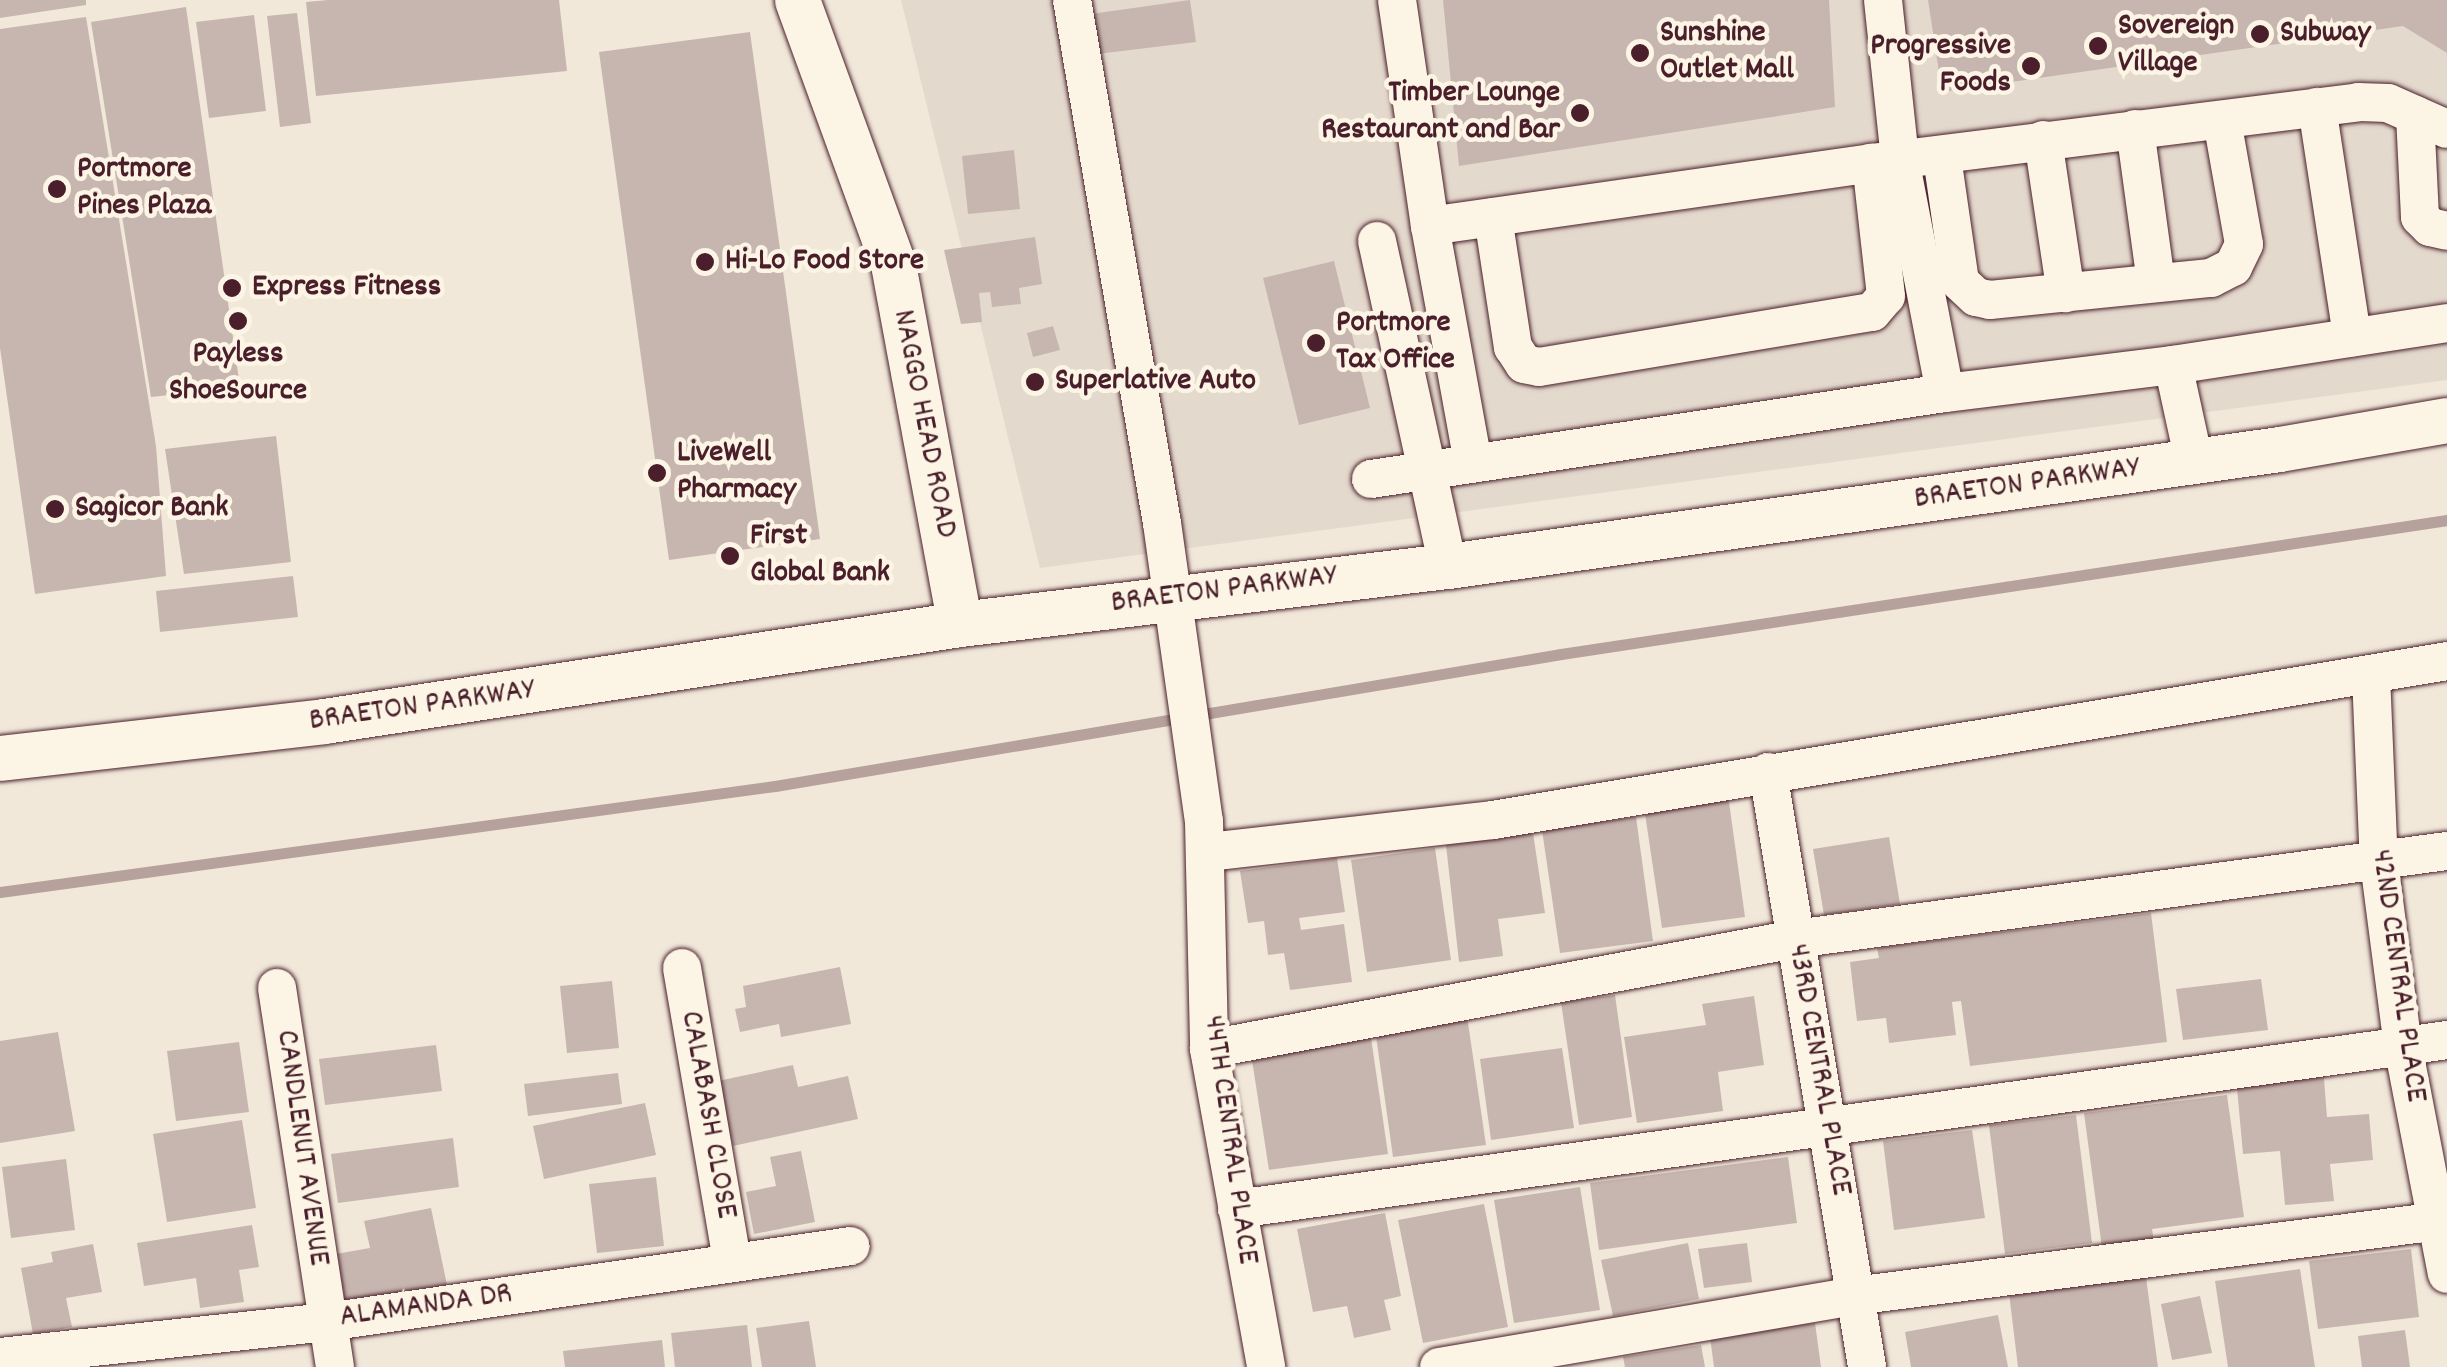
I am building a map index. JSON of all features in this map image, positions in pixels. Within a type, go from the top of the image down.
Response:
[{"type":"main road","name":"NAGGO HEAD ROAD","points":[[798,0],[893,264],[960,624]]},
{"type":"main road","name":"BRAETON PARKWAY","points":[[0,758],[324,721],[960,624],[1171,596],[1448,566],[2194,461],[2447,420]]},
{"type":"street","name":"44TH CENTRAL PLACE","points":[[1072,0],[1171,596],[1206,836],[1209,1050],[1266,1367]]},
{"type":"street","points":[[1397,0],[1430,226],[1473,462]]},
{"type":"street","points":[[1492,217],[1513,347],[1524,364],[1539,367],[1872,312],[1886,296],[1884,0]]},
{"type":"street","points":[[1430,226],[2043,140],[2373,101],[2431,122],[2420,217],[2430,227],[2447,231]]},
{"type":"street","points":[[2317,107],[2352,337]]},
{"type":"street","points":[[1942,157],[1964,288],[1990,300],[2220,276],[2242,252],[2222,120]]},
{"type":"street","points":[[2136,129],[2156,284]]},
{"type":"street","points":[[2043,140],[2066,293]]},
{"type":"street","points":[[1886,161],[1945,393]]},
{"type":"street","points":[[1377,241],[1448,566]]},
{"type":"street","points":[[1371,479],[2447,323]]},
{"type":"street","points":[[2173,365],[2194,461]]},
{"type":"street","points":[[1206,836],[1493,820],[2447,661]]},
{"type":"street","name":"42ND CENTRAL PLACE","points":[[2372,675],[2378,862],[2403,1046],[2442,1221],[2447,1274]]},
{"type":"street","name":"43RD CENTRAL PLACE","points":[[1768,772],[1830,1124],[1866,1367]]},
{"type":"street","points":[[1209,1050],[1795,939],[2447,850]]},
{"type":"street","name":"CALABASH CLOSE","points":[[682,968],[732,1262]]},
{"type":"street","name":"CANDLENUT AVENUE","points":[[277,988],[334,1367]]},
{"type":"street","points":[[1238,1208],[2447,1040]]},
{"type":"street","points":[[1439,1367],[1854,1296],[2442,1221]]},
{"type":"street","name":"ALAMANDA DR","points":[[0,1356],[327,1322],[851,1246]]},
{"type":"shaded area","points":[[901,0],[2447,0],[2447,380],[1040,568]]},
{"type":"building","points":[[0,0],[86,0],[86,5],[0,18]]},
{"type":"building","points":[[559,0],[567,71],[316,96],[306,2]]},
{"type":"building","points":[[1190,0],[1196,42],[1097,54],[1091,14]]},
{"type":"building","name":"Sunshine Outlet Mall","points":[[1443,0],[1829,0],[1835,107],[1459,166]]},
{"type":"building","name":"Progressive Foods","points":[[1928,0],[2447,0],[2447,53],[2403,26],[1942,92]]},
{"type":"building","points":[[186,7],[240,387],[151,397],[91,22]]},
{"type":"building","points":[[297,13],[311,123],[280,127],[267,16]]},
{"type":"building","points":[[254,15],[266,111],[209,118],[196,22]]},
{"type":"building","name":"Portmore Pines Plaza","points":[[86,17],[156,446],[166,576],[35,594],[0,348],[0,29]]},
{"type":"building","name":"Hi-Lo Food Store","points":[[750,32],[820,539],[669,560],[599,52]]},
{"type":"building","points":[[1014,150],[1020,209],[968,214],[962,156]]},
{"type":"building","points":[[1035,237],[1042,284],[1019,288],[1021,304],[992,307],[990,292],[979,293],[982,322],[961,324],[944,250]]},
{"type":"building","name":"Portmore Tax Office","points":[[1334,261],[1370,408],[1299,425],[1263,278]]},
{"type":"building","points":[[1053,326],[1060,350],[1033,357],[1027,333]]},
{"type":"building","points":[[276,436],[291,562],[184,574],[165,449]]},
{"type":"building","points":[[293,576],[298,617],[160,632],[156,591]]},
{"type":"building","points":[[1728,795],[1745,917],[1662,928],[1644,807]]},
{"type":"building","points":[[1636,817],[1653,941],[1560,953],[1542,830]]},
{"type":"building","points":[[1533,833],[1545,913],[1498,919],[1503,956],[1459,962],[1446,845]]},
{"type":"building","points":[[1889,837],[1900,904],[1824,915],[1813,849]]},
{"type":"building","points":[[1435,848],[1451,960],[1367,972],[1351,860]]},
{"type":"building","points":[[1337,858],[1345,912],[1299,918],[1301,930],[1344,924],[1352,982],[1290,990],[1284,953],[1268,955],[1264,921],[1248,923],[1240,871]]},
{"type":"building","points":[[2151,913],[2167,1042],[1970,1066],[1961,1001],[1952,1002],[1956,1035],[1889,1043],[1886,1018],[1857,1021],[1850,962],[1879,958],[1877,948]]},
{"type":"building","points":[[840,967],[851,1024],[781,1037],[779,1024],[740,1032],[735,1009],[746,1007],[743,986]]},
{"type":"building","points":[[2261,979],[2268,1030],[2183,1040],[2176,989]]},
{"type":"building","points":[[612,981],[619,1048],[567,1053],[560,986]]},
{"type":"building","points":[[1615,995],[1632,1117],[1579,1125],[1561,1002]]},
{"type":"building","points":[[1754,996],[1764,1065],[1718,1072],[1723,1111],[1637,1123],[1624,1037],[1706,1025],[1702,1004]]},
{"type":"building","points":[[1467,1016],[1486,1145],[1393,1157],[1375,1029]]},
{"type":"building","points":[[1370,1031],[1388,1154],[1269,1170],[1250,1047]]},
{"type":"building","points":[[58,1032],[75,1131],[0,1143],[0,1041]]},
{"type":"building","points":[[239,1042],[249,1112],[176,1121],[167,1051]]},
{"type":"building","points":[[436,1045],[442,1091],[325,1105],[319,1059]]},
{"type":"building","points":[[1562,1048],[1574,1128],[1491,1140],[1480,1059]]},
{"type":"building","points":[[793,1065],[798,1087],[848,1076],[858,1119],[733,1146],[718,1081]]},
{"type":"building","points":[[2323,1066],[2327,1117],[2369,1114],[2373,1160],[2330,1164],[2334,1201],[2285,1205],[2280,1151],[2243,1154],[2236,1077]]},
{"type":"building","points":[[618,1073],[622,1104],[528,1116],[524,1084]]},
{"type":"building","points":[[2227,1095],[2244,1217],[2152,1229],[2154,1241],[2102,1248],[2084,1113]]},
{"type":"building","points":[[645,1103],[656,1155],[544,1179],[533,1126]]},
{"type":"building","points":[[2076,1115],[2092,1243],[2005,1254],[1989,1125]]},
{"type":"building","points":[[242,1120],[256,1208],[167,1222],[153,1134]]},
{"type":"building","points":[[1972,1130],[1985,1218],[1894,1230],[1883,1141]]},
{"type":"building","points":[[453,1138],[459,1187],[338,1203],[331,1154]]},
{"type":"building","points":[[801,1151],[815,1222],[754,1234],[746,1192],[776,1186],[770,1157]]},
{"type":"building","points":[[1788,1157],[1797,1223],[1599,1250],[1590,1183]]},
{"type":"building","points":[[66,1159],[75,1230],[11,1238],[2,1167]]},
{"type":"building","points":[[656,1177],[664,1246],[597,1253],[589,1184]]},
{"type":"building","points":[[1580,1187],[1600,1310],[1514,1323],[1494,1200]]},
{"type":"building","points":[[1484,1204],[1508,1327],[1423,1343],[1398,1220]]},
{"type":"building","points":[[431,1208],[447,1285],[346,1305],[336,1254],[370,1248],[364,1221]]},
{"type":"building","points":[[1385,1213],[1401,1296],[1384,1300],[1391,1330],[1354,1338],[1347,1306],[1313,1312],[1297,1229]]},
{"type":"building","points":[[252,1225],[259,1267],[239,1270],[244,1302],[200,1308],[196,1278],[144,1286],[137,1243]]},
{"type":"building","points":[[1688,1243],[1699,1299],[1613,1316],[1601,1260]]},
{"type":"building","points":[[1747,1243],[1752,1282],[1704,1288],[1698,1249]]},
{"type":"building","points":[[93,1244],[102,1292],[66,1298],[72,1327],[33,1334],[21,1268],[53,1262],[51,1252]]},
{"type":"building","points":[[2411,1249],[2419,1317],[2318,1329],[2309,1261]]},
{"type":"building","points":[[2300,1269],[2315,1367],[2228,1367],[2215,1281]]},
{"type":"building","points":[[2146,1277],[2158,1367],[2018,1367],[2009,1293]]},
{"type":"building","points":[[2200,1296],[2212,1353],[2172,1360],[2161,1304]]},
{"type":"building","points":[[1998,1315],[2008,1367],[1911,1367],[1905,1332]]},
{"type":"building","points":[[809,1321],[816,1367],[762,1367],[756,1328]]},
{"type":"building","points":[[1815,1323],[1821,1367],[1714,1367],[1710,1337]]},
{"type":"building","points":[[747,1325],[752,1367],[675,1367],[671,1333]]},
{"type":"building","points":[[2405,1330],[2410,1367],[2362,1367],[2358,1336]]},
{"type":"building","points":[[662,1340],[665,1367],[565,1367],[563,1351]]},
{"type":"building","points":[[1701,1345],[1705,1367],[1625,1367],[1623,1357]]},
{"type":"waterway","points":[[0,892],[775,786],[1561,654],[2447,520]]},
{"type":"place","name":"Subway","points":[[2260,34]]},
{"type":"place","name":"Sovereign Village","points":[[2098,46]]},
{"type":"place","name":"Sunshine Outlet Mall","points":[[1640,53]]},
{"type":"place","name":"Progressive Foods","points":[[2031,66]]},
{"type":"place","name":"Timber Lounge Restaurant and Bar","points":[[1580,113]]},
{"type":"place","name":"Portmore Pines Plaza","points":[[57,189]]},
{"type":"place","name":"Hi-Lo Food Store","points":[[705,262]]},
{"type":"place","name":"Express Fitness","points":[[232,288]]},
{"type":"place","name":"Payless ShoeSource","points":[[238,321]]},
{"type":"place","name":"Portmore Tax Office","points":[[1316,343]]},
{"type":"place","name":"Superlative Auto","points":[[1035,382]]},
{"type":"place","name":"LiveWell Pharmacy","points":[[657,473]]},
{"type":"place","name":"Sagicor Bank","points":[[55,509]]},
{"type":"place","name":"First Global Bank","points":[[730,556]]}]
